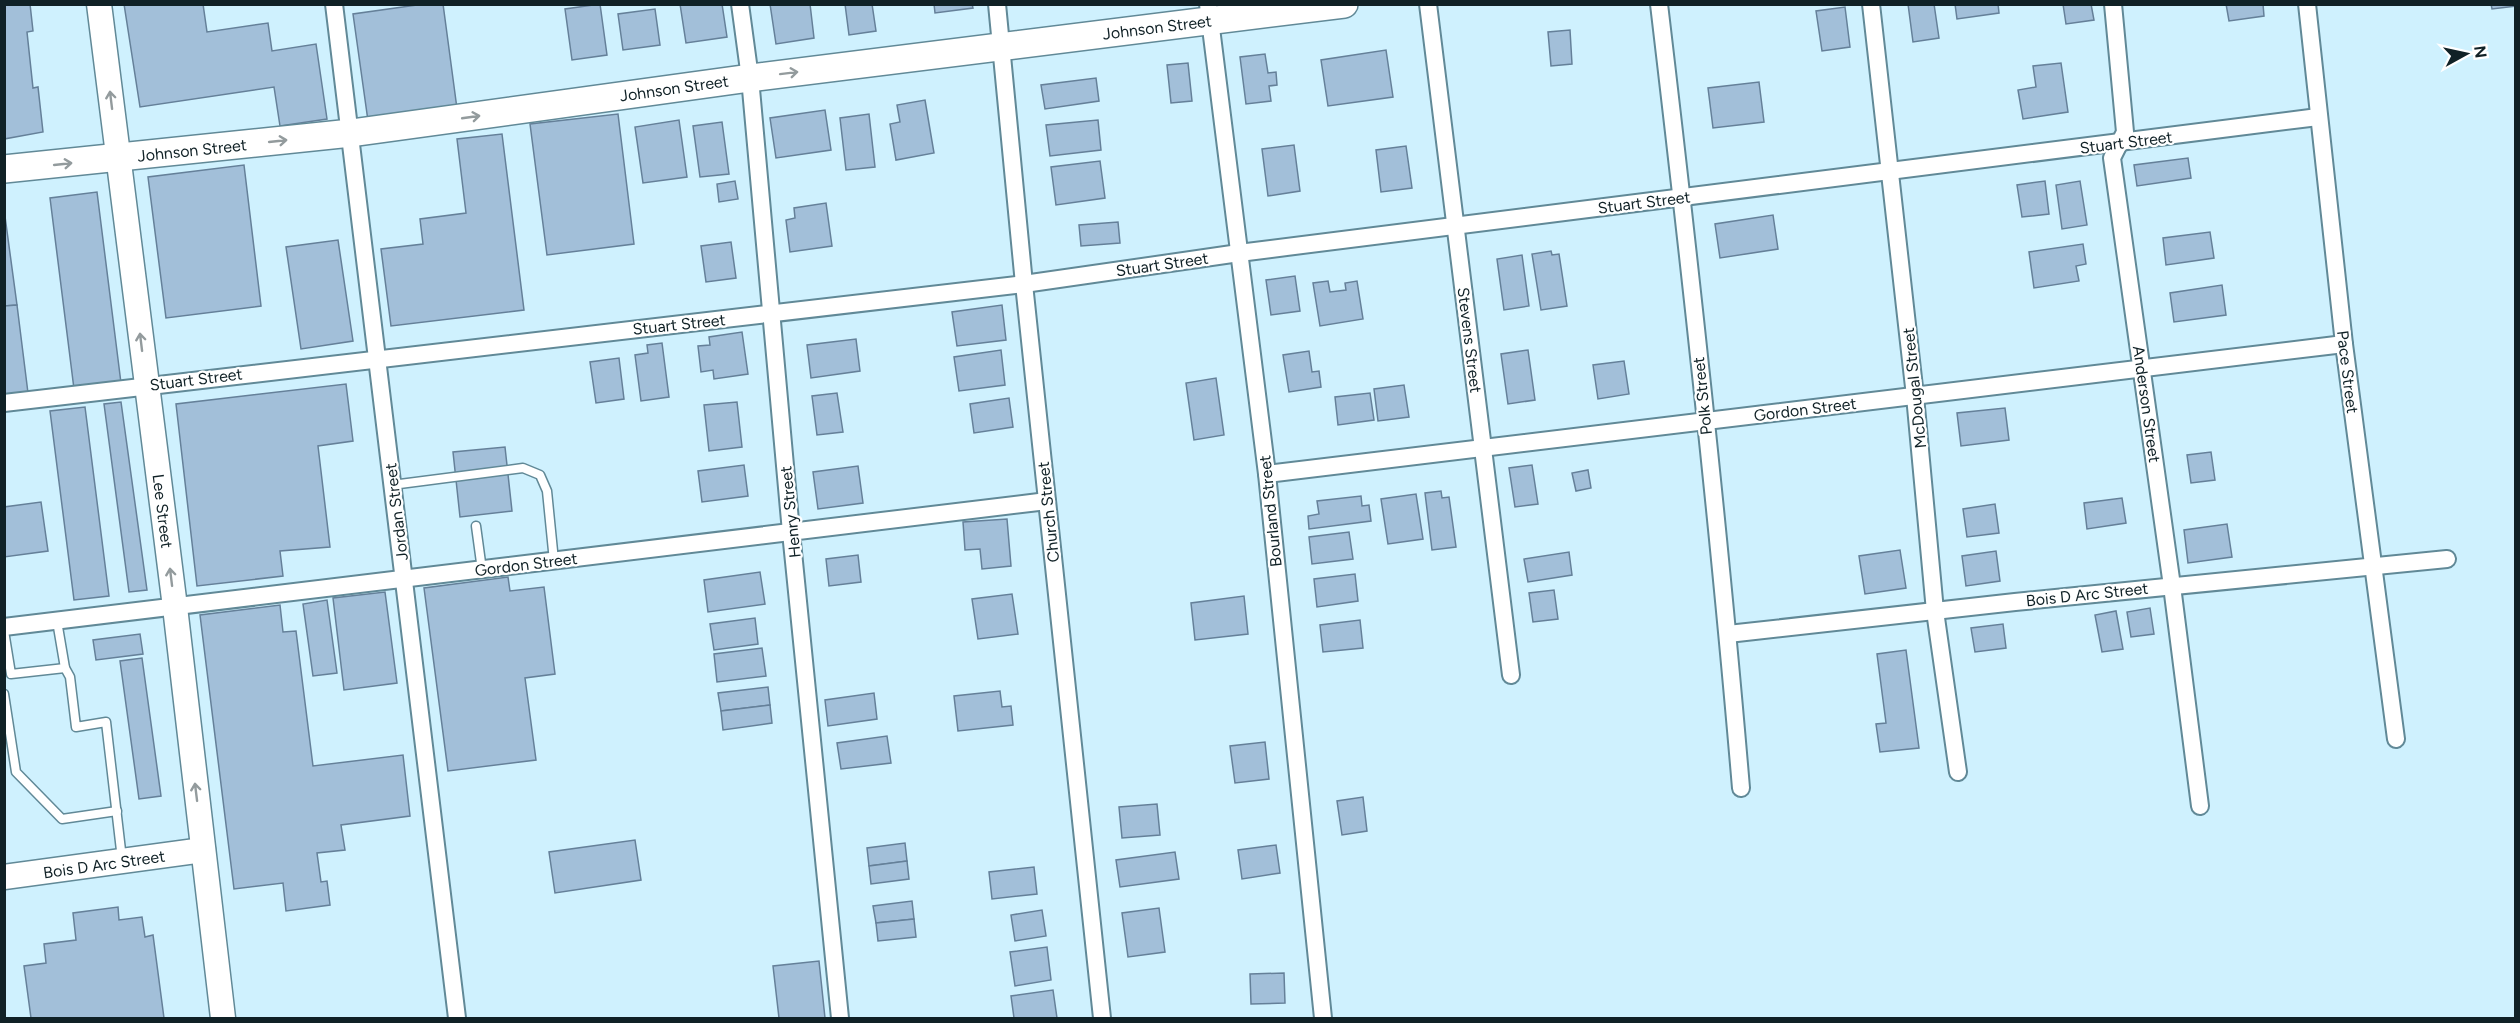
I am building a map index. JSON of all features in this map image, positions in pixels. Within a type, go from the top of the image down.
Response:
[{"type":"main road","name":"Lee Street","points":[[99,4],[175,607],[223,1018]]},
{"type":"main road","name":"Johnson Street","points":[[4,170],[351,133],[1001,46],[1209,13],[1344,4]]},
{"type":"main road","name":"Bois D Arc Street","points":[[4,877],[203,850]]},
{"type":"street","name":"Jordan Street","points":[[334,4],[458,1018]]},
{"type":"street","name":"Henry Street","points":[[740,4],[750,78],[791,532],[840,1018]]},
{"type":"street","name":"Church Street","points":[[997,4],[1024,285],[1102,1018]]},
{"type":"street","name":"Stevens Street","points":[[1428,4],[1511,675]]},
{"type":"street","name":"Polk Street","points":[[1659,4],[1728,634],[1741,788]]},
{"type":"street","name":"McDougal Street","points":[[1871,4],[1915,396],[1935,611],[1958,772]]},
{"type":"street","name":"Anderson Street","points":[[2113,4],[2126,132],[2112,159],[2172,586],[2200,806]]},
{"type":"street","name":"Pace Street","points":[[2307,4],[2344,344],[2396,739]]},
{"type":"street","name":"Bourland Street","points":[[1209,13],[1267,474],[1323,1018]]},
{"type":"street","name":"Stuart Street","points":[[4,403],[377,358],[1024,285],[1239,253],[2318,117]]},
{"type":"street","name":"Gordon Street","points":[[1267,474],[2344,344]]},
{"type":"street","name":"Gordon Street","points":[[4,629],[1047,501]]},
{"type":"street","name":"Bois D Arc Street","points":[[1728,634],[2447,559]]},
{"type":"lane","points":[[392,485],[523,468],[540,475],[547,491],[554,561]]},
{"type":"lane","points":[[476,526],[482,570]]},
{"type":"lane","points":[[57,621],[65,668],[70,678],[76,727],[106,722],[123,861]]},
{"type":"lane","points":[[4,629],[8,675],[65,668]]},
{"type":"lane","points":[[4,694],[16,772],[62,819],[117,811]]},
{"type":"building","points":[[4,4],[30,4],[33,31],[27,32],[33,88],[38,87],[43,132],[4,139]]},
{"type":"building","points":[[124,4],[203,4],[207,32],[268,23],[272,51],[316,44],[327,119],[280,126],[274,87],[140,107]]},
{"type":"building","points":[[424,4],[443,4],[458,116],[369,128],[353,14]]},
{"type":"building","points":[[600,4],[607,55],[572,60],[565,9]]},
{"type":"building","points":[[680,4],[722,4],[727,37],[686,43]]},
{"type":"building","points":[[770,4],[810,4],[814,38],[776,44]]},
{"type":"building","points":[[845,4],[872,4],[876,31],[849,35]]},
{"type":"building","points":[[934,4],[972,4],[973,8],[935,13]]},
{"type":"building","points":[[1908,4],[1934,4],[1939,38],[1913,42]]},
{"type":"building","points":[[1955,4],[1998,4],[1999,13],[1957,19]]},
{"type":"building","points":[[2063,4],[2091,4],[2094,20],[2066,24]]},
{"type":"building","points":[[2226,4],[2263,4],[2264,16],[2229,21]]},
{"type":"building","points":[[2491,4],[2516,4],[2516,6],[2492,9]]},
{"type":"building","points":[[1845,7],[1850,47],[1822,51],[1816,11]]},
{"type":"building","points":[[655,9],[660,45],[623,50],[618,14]]},
{"type":"building","points":[[1570,30],[1572,64],[1551,66],[1548,32]]},
{"type":"building","points":[[1386,50],[1393,97],[1328,106],[1321,60]]},
{"type":"building","points":[[1265,54],[1268,73],[1276,72],[1277,85],[1269,86],[1271,101],[1246,104],[1240,57]]},
{"type":"building","points":[[1188,63],[1192,101],[1171,103],[1167,65]]},
{"type":"building","points":[[2061,63],[2068,112],[2023,119],[2018,90],[2036,87],[2033,66]]},
{"type":"building","points":[[1096,78],[1099,101],[1045,109],[1041,85]]},
{"type":"building","points":[[1759,82],[1764,122],[1713,128],[1708,88]]},
{"type":"building","points":[[925,100],[934,153],[896,160],[890,124],[900,122],[897,105]]},
{"type":"building","points":[[825,110],[831,150],[776,158],[770,118]]},
{"type":"building","points":[[618,114],[634,244],[547,255],[530,124]]},
{"type":"building","points":[[869,114],[875,167],[846,170],[840,118]]},
{"type":"building","points":[[679,120],[687,177],[643,183],[635,127]]},
{"type":"building","points":[[1098,120],[1101,150],[1050,156],[1046,125]]},
{"type":"building","points":[[722,122],[729,174],[700,177],[693,126]]},
{"type":"building","points":[[502,134],[524,310],[391,326],[381,249],[423,244],[420,219],[466,213],[457,139]]},
{"type":"building","points":[[1294,145],[1300,191],[1268,196],[1262,149]]},
{"type":"building","points":[[1406,146],[1412,188],[1381,192],[1376,150]]},
{"type":"building","points":[[2188,158],[2191,178],[2137,186],[2134,165]]},
{"type":"building","points":[[1100,161],[1105,198],[1056,205],[1051,167]]},
{"type":"building","points":[[244,165],[261,306],[166,318],[148,177]]},
{"type":"building","points":[[735,181],[738,199],[719,202],[717,184]]},
{"type":"building","points":[[2045,181],[2049,214],[2022,217],[2017,185]]},
{"type":"building","points":[[2080,181],[2087,225],[2062,229],[2056,185]]},
{"type":"building","points":[[97,192],[121,383],[74,389],[50,198]]},
{"type":"building","points":[[826,203],[832,246],[790,252],[786,220],[795,218],[794,208]]},
{"type":"building","points":[[4,209],[17,305],[4,306]]},
{"type":"building","points":[[1773,215],[1778,249],[1720,258],[1715,224]]},
{"type":"building","points":[[1118,222],[1120,243],[1081,246],[1079,225]]},
{"type":"building","points":[[2210,232],[2214,258],[2166,265],[2163,238]]},
{"type":"building","points":[[338,240],[353,341],[301,349],[286,247]]},
{"type":"building","points":[[731,242],[736,278],[706,282],[701,246]]},
{"type":"building","points":[[2083,244],[2086,264],[2076,266],[2079,281],[2034,288],[2029,252]]},
{"type":"building","points":[[1551,251],[1552,255],[1559,254],[1567,306],[1541,310],[1532,254]]},
{"type":"building","points":[[1522,255],[1529,306],[1504,310],[1497,259]]},
{"type":"building","points":[[1295,276],[1300,311],[1271,315],[1266,280]]},
{"type":"building","points":[[1328,281],[1330,292],[1346,290],[1345,283],[1357,281],[1363,319],[1320,326],[1313,283]]},
{"type":"building","points":[[2222,285],[2226,315],[2174,322],[2170,293]]},
{"type":"building","points":[[17,305],[28,393],[4,396],[4,306]]},
{"type":"building","points":[[1002,305],[1006,340],[957,346],[952,312]]},
{"type":"building","points":[[742,332],[748,374],[714,379],[713,370],[701,372],[698,346],[710,345],[709,337]]},
{"type":"building","points":[[856,339],[860,371],[811,378],[807,345]]},
{"type":"building","points":[[662,343],[669,397],[641,401],[635,355],[648,353],[647,345]]},
{"type":"building","points":[[1001,350],[1005,385],[959,391],[954,357]]},
{"type":"building","points":[[1528,350],[1535,400],[1508,404],[1501,354]]},
{"type":"building","points":[[1309,351],[1312,372],[1319,371],[1321,387],[1289,392],[1283,355]]},
{"type":"building","points":[[619,358],[624,399],[596,403],[590,362]]},
{"type":"building","points":[[1624,361],[1629,394],[1598,399],[1593,365]]},
{"type":"building","points":[[1216,378],[1224,435],[1194,440],[1186,383]]},
{"type":"building","points":[[346,384],[353,441],[318,446],[330,547],[280,551],[283,576],[197,586],[176,404]]},
{"type":"building","points":[[1404,385],[1409,417],[1378,421],[1374,389]]},
{"type":"building","points":[[837,393],[843,432],[817,435],[812,396]]},
{"type":"building","points":[[1370,393],[1374,420],[1338,425],[1335,397]]},
{"type":"building","points":[[1009,398],[1013,427],[974,433],[970,404]]},
{"type":"building","points":[[121,402],[147,590],[129,592],[104,404]]},
{"type":"building","points":[[737,402],[742,447],[709,451],[704,405]]},
{"type":"building","points":[[85,407],[109,596],[74,600],[50,411]]},
{"type":"building","points":[[2005,408],[2009,440],[1961,446],[1957,413]]},
{"type":"building","points":[[505,447],[512,511],[460,517],[453,452]]},
{"type":"building","points":[[2211,452],[2215,480],[2191,483],[2187,455]]},
{"type":"building","points":[[744,465],[748,496],[702,502],[698,471]]},
{"type":"building","points":[[1532,465],[1538,504],[1515,507],[1509,468]]},
{"type":"building","points":[[858,466],[863,503],[818,509],[813,472]]},
{"type":"building","points":[[1588,470],[1591,488],[1576,491],[1572,473]]},
{"type":"building","points":[[1441,491],[1442,498],[1449,497],[1456,547],[1432,550],[1425,493]]},
{"type":"building","points":[[1416,494],[1423,539],[1388,544],[1381,499]]},
{"type":"building","points":[[1361,496],[1362,506],[1369,505],[1371,521],[1309,529],[1308,516],[1319,514],[1317,501]]},
{"type":"building","points":[[2122,498],[2126,523],[2087,529],[2084,503]]},
{"type":"building","points":[[41,502],[48,551],[4,557],[4,507]]},
{"type":"building","points":[[1995,504],[1999,533],[1967,537],[1963,509]]},
{"type":"building","points":[[1007,519],[1011,566],[982,569],[980,549],[965,550],[963,522]]},
{"type":"building","points":[[2227,524],[2232,557],[2188,563],[2184,530]]},
{"type":"building","points":[[1349,532],[1353,559],[1312,564],[1309,537]]},
{"type":"building","points":[[1900,550],[1906,588],[1865,594],[1859,556]]},
{"type":"building","points":[[1996,551],[2000,581],[1966,586],[1962,556]]},
{"type":"building","points":[[1569,552],[1572,575],[1528,582],[1524,559]]},
{"type":"building","points":[[858,555],[861,582],[829,586],[826,559]]},
{"type":"building","points":[[760,572],[765,604],[708,612],[704,580]]},
{"type":"building","points":[[1355,574],[1358,601],[1317,607],[1314,579]]},
{"type":"building","points":[[508,577],[510,591],[544,587],[555,674],[525,678],[536,760],[448,771],[424,588]]},
{"type":"building","points":[[1554,590],[1558,619],[1533,622],[1529,593]]},
{"type":"building","points":[[385,592],[397,683],[344,690],[333,598]]},
{"type":"building","points":[[1012,594],[1018,634],[978,639],[972,599]]},
{"type":"building","points":[[1244,596],[1248,634],[1195,640],[1191,603]]},
{"type":"building","points":[[327,600],[337,673],[313,676],[303,604]]},
{"type":"building","points":[[280,605],[283,632],[296,631],[313,766],[403,755],[410,816],[341,825],[345,850],[317,853],[321,882],[327,881],[330,905],[286,911],[283,883],[234,889],[200,615]]},
{"type":"building","points":[[2150,608],[2154,634],[2131,637],[2127,612]]},
{"type":"building","points":[[2116,611],[2123,649],[2102,652],[2095,615]]},
{"type":"building","points":[[755,618],[758,644],[714,650],[710,624]]},
{"type":"building","points":[[1360,620],[1363,648],[1323,652],[1320,625]]},
{"type":"building","points":[[2003,624],[2006,648],[1975,652],[1971,628]]},
{"type":"building","points":[[140,634],[143,654],[96,660],[93,640]]},
{"type":"building","points":[[762,648],[766,676],[717,682],[714,654]]},
{"type":"building","points":[[1906,650],[1919,748],[1880,752],[1876,724],[1886,723],[1877,654]]},
{"type":"building","points":[[142,658],[161,796],[139,799],[120,661]]},
{"type":"building","points":[[768,687],[770,705],[721,711],[718,693]]},
{"type":"building","points":[[1000,691],[1002,707],[1011,706],[1013,725],[958,731],[954,696]]},
{"type":"building","points":[[874,693],[877,719],[828,726],[825,700]]},
{"type":"building","points":[[770,705],[772,723],[723,730],[721,711]]},
{"type":"building","points":[[887,736],[891,763],[841,769],[837,743]]},
{"type":"building","points":[[1265,742],[1269,779],[1235,783],[1230,746]]},
{"type":"building","points":[[1363,797],[1367,831],[1342,835],[1337,801]]},
{"type":"building","points":[[1157,804],[1160,835],[1122,838],[1119,807]]},
{"type":"building","points":[[635,840],[641,880],[555,893],[549,852]]},
{"type":"building","points":[[905,843],[907,861],[869,866],[867,848]]},
{"type":"building","points":[[1276,845],[1280,873],[1242,879],[1238,850]]},
{"type":"building","points":[[1175,852],[1179,879],[1120,887],[1116,860]]},
{"type":"building","points":[[907,861],[909,879],[871,884],[869,866]]},
{"type":"building","points":[[1034,867],[1037,894],[992,899],[989,872]]},
{"type":"building","points":[[912,901],[914,919],[876,923],[873,906]]},
{"type":"building","points":[[118,907],[119,920],[142,917],[145,937],[153,935],[164,1018],[31,1018],[24,966],[46,963],[44,944],[76,940],[73,913]]},
{"type":"building","points":[[1159,908],[1165,952],[1128,957],[1122,913]]},
{"type":"building","points":[[1042,910],[1046,936],[1015,941],[1011,915]]},
{"type":"building","points":[[914,919],[916,937],[878,941],[876,923]]},
{"type":"building","points":[[1047,947],[1051,980],[1015,986],[1010,952]]},
{"type":"building","points":[[819,961],[825,1018],[779,1018],[773,966]]},
{"type":"building","points":[[1284,973],[1285,1003],[1251,1004],[1250,974]]},
{"type":"building","points":[[1053,990],[1057,1018],[1014,1018],[1011,996]]}]
